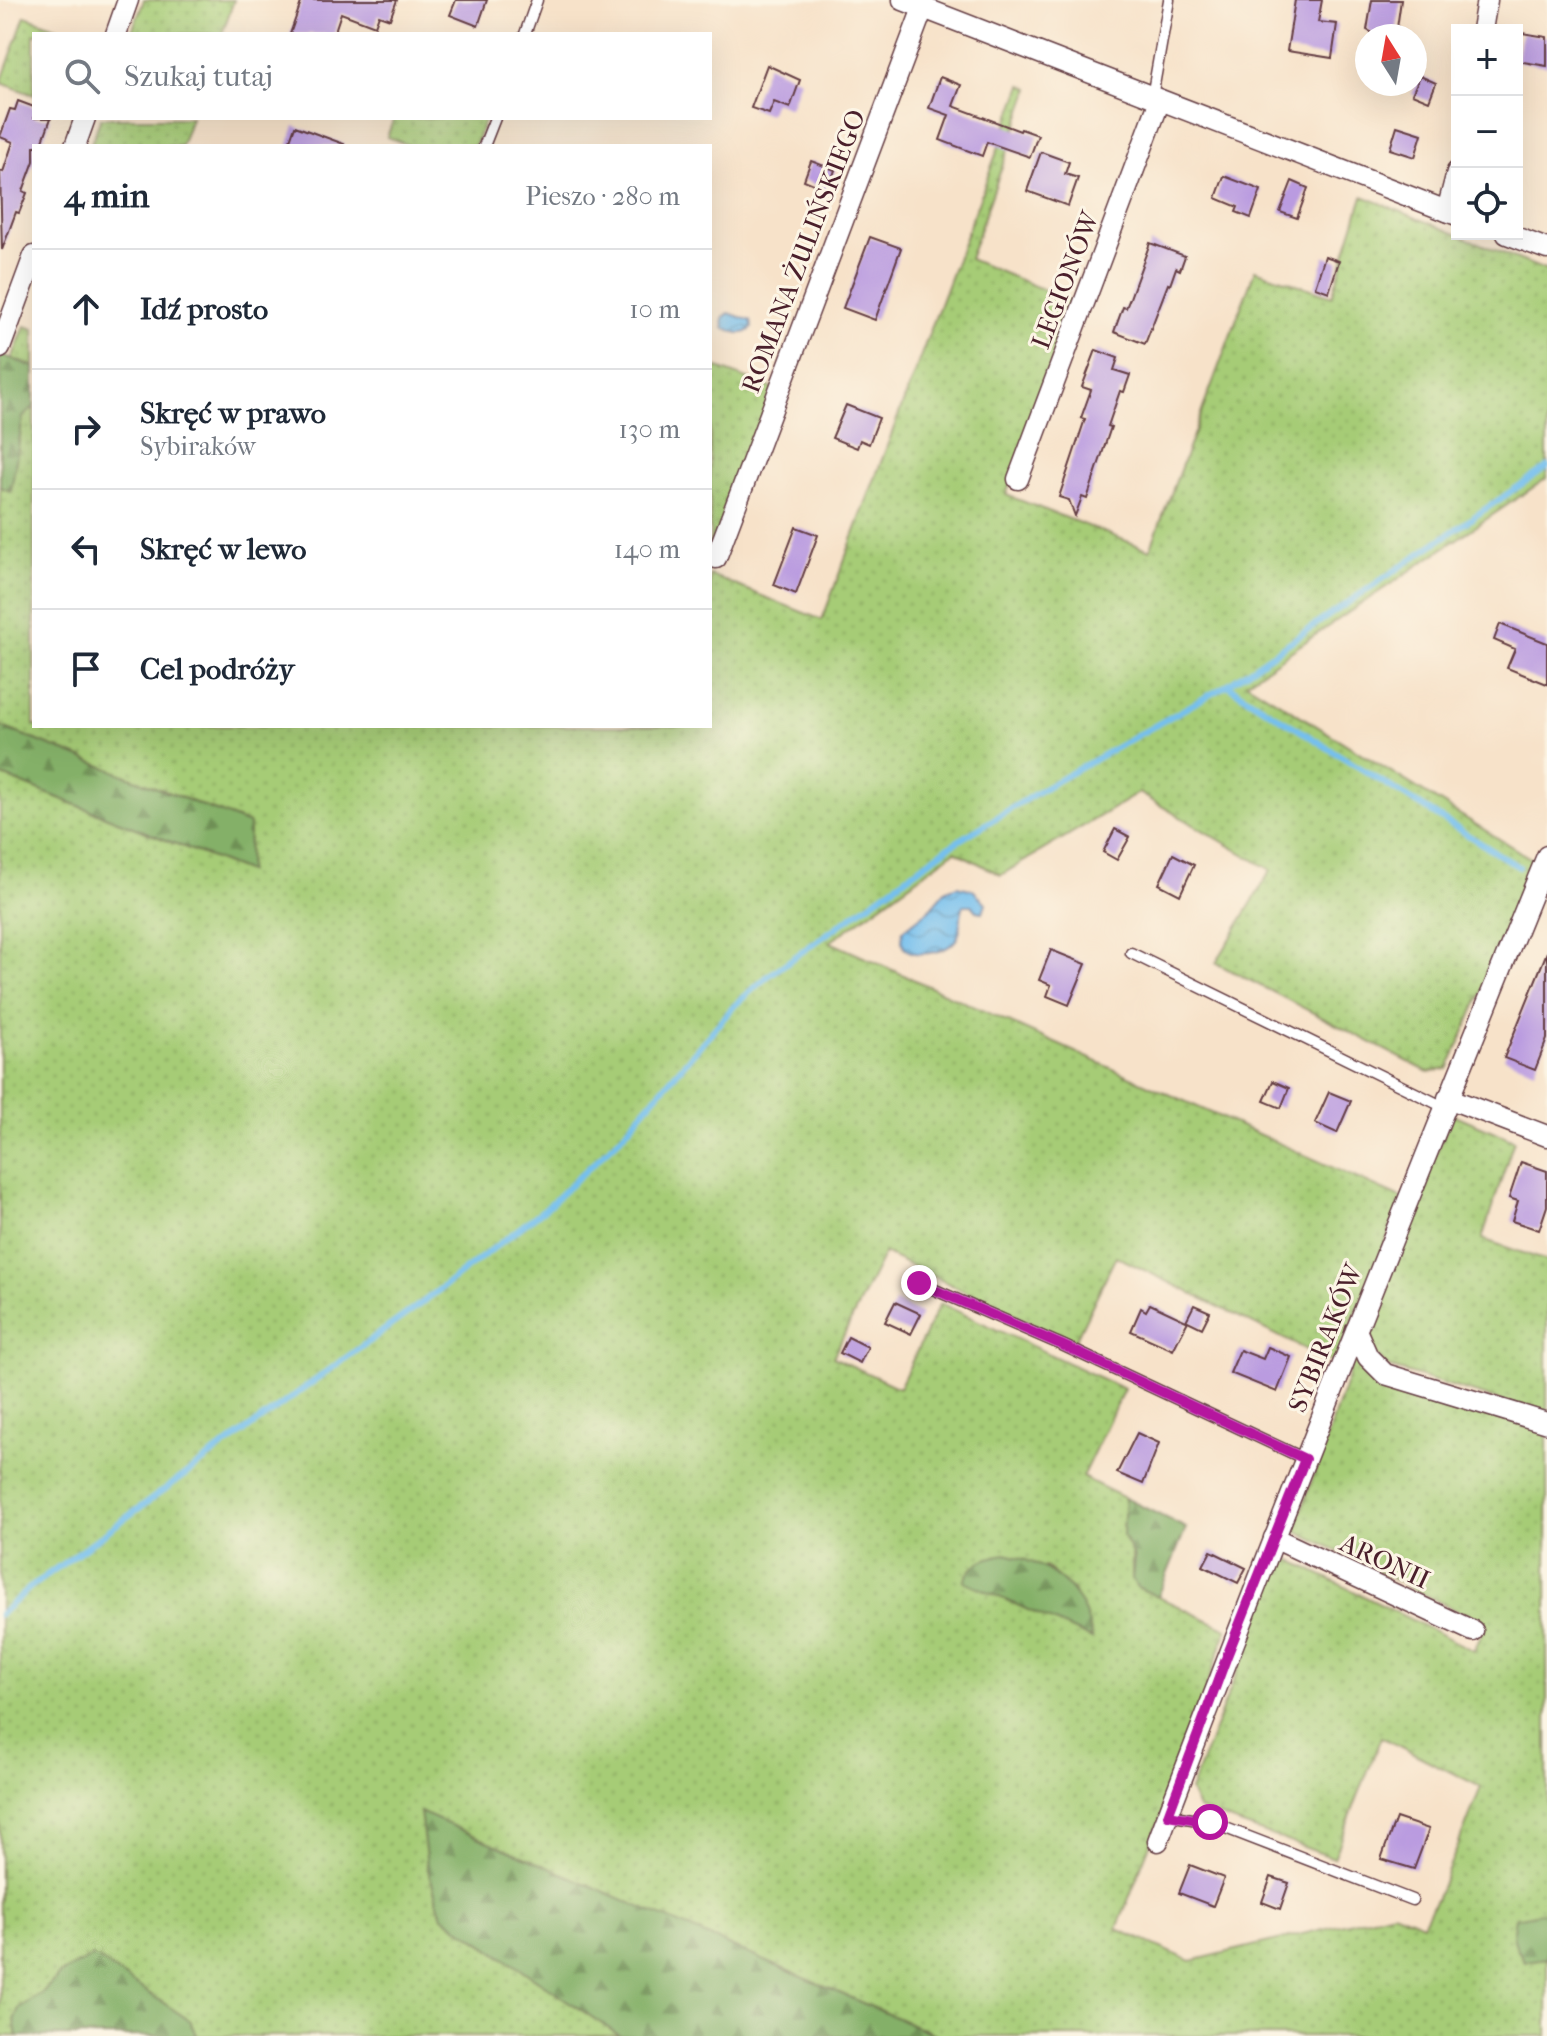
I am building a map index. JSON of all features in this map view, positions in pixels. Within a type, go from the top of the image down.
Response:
[{"type":"street","points":[[117,32],[128,0]]},
{"type":"street","points":[[1483,24],[1487,0]]},
{"type":"street","points":[[913,4],[1451,213]]},
{"type":"street","name":"ROMANA ŻULIŃSKIEGO","points":[[716,558],[913,4]]},
{"type":"street","name":"LEGIONÓW","points":[[1018,479],[1156,98]]},
{"type":"street","points":[[76,144],[84,120]]},
{"type":"street","points":[[1523,240],[1547,249]]},
{"type":"street","points":[[0,348],[32,261]]},
{"type":"street","name":"SYBIRAKÓW","points":[[1158,1841],[1305,1459],[1547,856]]},
{"type":"street","points":[[1446,1103],[1547,1136]]},
{"type":"street","points":[[1356,1330],[1368,1357],[1385,1374],[1547,1423]]},
{"type":"street","name":"ARONII","points":[[1274,1538],[1473,1631]]},
{"type":"lane","points":[[526,32],[537,0]]},
{"type":"lane","points":[[1156,98],[1169,0]]},
{"type":"lane","points":[[485,144],[494,120]]},
{"type":"lane","points":[[1131,953],[1446,1103]]},
{"type":"lane","points":[[919,1283],[1062,1345],[1305,1459]]},
{"type":"lane","points":[[1168,1815],[1210,1822],[1412,1900]]},
{"type":"green space","points":[[144,0],[234,0],[223,32],[132,32]]},
{"type":"green space","points":[[25,16],[69,32],[32,32],[32,94],[1,83]]},
{"type":"green space","points":[[1022,85],[1030,88],[969,259],[1076,303],[1006,495],[1150,550],[1255,270],[1332,296],[1363,196],[1451,232],[1451,240],[1471,240],[1547,271],[1547,478],[1246,682],[1533,860],[1524,896],[1448,1069],[1428,1072],[1216,963],[1271,870],[1139,793],[1001,875],[955,851],[830,942],[1403,1199],[1335,1364],[1116,1256],[1074,1343],[884,1253],[833,1357],[899,1388],[940,1303],[1124,1389],[1082,1477],[1125,1498],[1123,1536],[1132,1550],[1132,1579],[1137,1587],[1227,1629],[1164,1808],[1117,1929],[1191,1961],[1393,1912],[1423,1924],[1437,1898],[1481,1787],[1381,1737],[1334,1858],[1198,1809],[1190,1791],[1283,1556],[1474,1651],[1486,1625],[1295,1530],[1358,1347],[1373,1379],[1547,1432],[1547,1905],[1545,1912],[1515,1919],[1525,1961],[1547,1958],[1547,2036],[939,2036],[421,1813],[427,1866],[442,1916],[620,2036],[197,2036],[196,2032],[60,1974],[17,2014],[17,2036],[0,2036],[0,775],[248,872],[249,824],[0,726],[0,487],[10,491],[23,417],[32,409],[32,728],[712,728],[712,576],[822,620]],"holes":[[[1046,1567],[1073,1590],[1092,1638],[965,1581]]]},
{"type":"green space","points":[[100,120],[190,120],[182,144],[91,144]]},
{"type":"green space","points":[[393,120],[484,120],[476,144],[406,144],[387,137]]},
{"type":"green space","points":[[25,326],[32,328],[32,366],[12,359]]},
{"type":"green space","points":[[0,354],[32,366],[32,409],[23,417],[11,491],[0,487]]},
{"type":"green space","points":[[712,366],[774,389],[712,552]]},
{"type":"green space","points":[[0,726],[249,824],[248,872],[0,775]]},
{"type":"green space","points":[[1453,1114],[1514,1140],[1482,1239],[1547,1261],[1547,1415],[1388,1367],[1376,1355],[1363,1325]]},
{"type":"green space","points":[[1125,1498],[1186,1528],[1158,1597],[1137,1587],[1132,1579],[1134,1558],[1123,1536]]},
{"type":"green space","points":[[1005,1554],[1037,1565],[1063,1582],[1082,1606],[1092,1639],[964,1581],[980,1562]]},
{"type":"green space","points":[[420,1812],[939,2036],[620,2036],[442,1916],[427,1866]]},
{"type":"green space","points":[[1547,1905],[1547,1958],[1525,1961],[1514,1941],[1515,1918],[1545,1912]]},
{"type":"green space","points":[[93,1956],[189,2020],[197,2036],[17,2036],[14,2020],[19,2008],[41,1994],[60,1974]]},
{"type":"water","points":[[729,313],[751,321],[752,328],[742,333],[724,328],[723,318]]},
{"type":"water","points":[[958,886],[973,890],[986,903],[983,912],[972,905],[964,905],[958,936],[941,950],[918,953],[905,949],[903,930],[929,910],[946,890]]},
{"type":"building","points":[[302,0],[397,0],[390,19],[379,15],[375,26],[341,13],[335,32],[291,32]]},
{"type":"building","points":[[456,0],[487,0],[478,26],[450,15]]},
{"type":"building","points":[[1295,0],[1322,0],[1318,22],[1337,24],[1332,58],[1287,51]]},
{"type":"building","points":[[1372,0],[1401,0],[1398,24],[1368,24]]},
{"type":"building","points":[[1523,33],[1547,37],[1547,66],[1523,62]]},
{"type":"building","points":[[767,65],[800,80],[790,108],[774,102],[769,114],[751,108]]},
{"type":"building","points":[[940,77],[961,85],[953,106],[1038,135],[1030,157],[987,142],[982,156],[940,140],[949,115],[929,108]]},
{"type":"building","points":[[1427,79],[1436,83],[1429,101],[1417,96],[1427,96]]},
{"type":"building","points":[[18,101],[32,106],[32,120],[50,120],[42,144],[32,144],[32,166],[23,191],[27,193],[19,213],[16,212],[2,250],[0,171],[3,172],[13,142],[0,137],[10,109],[15,110]]},
{"type":"building","points":[[295,126],[344,144],[289,144]]},
{"type":"building","points":[[1397,126],[1422,134],[1415,157],[1390,149]]},
{"type":"building","points":[[1041,152],[1069,162],[1065,174],[1078,178],[1068,206],[1027,191]]},
{"type":"building","points":[[811,161],[835,170],[828,190],[804,180]]},
{"type":"building","points":[[1224,176],[1261,190],[1251,218],[1236,212],[1238,207],[1216,198]]},
{"type":"building","points":[[1292,181],[1308,188],[1297,218],[1280,212]]},
{"type":"building","points":[[870,237],[901,248],[875,320],[843,308]]},
{"type":"building","points":[[1150,243],[1185,256],[1180,270],[1176,268],[1168,284],[1145,344],[1114,332]]},
{"type":"building","points":[[1325,256],[1339,261],[1329,292],[1315,287]]},
{"type":"building","points":[[1096,350],[1118,358],[1114,370],[1130,375],[1124,392],[1120,391],[1087,499],[1082,497],[1075,516],[1069,500],[1059,497],[1085,419],[1081,418],[1091,390],[1082,387]]},
{"type":"building","points":[[846,405],[879,418],[869,444],[860,440],[857,448],[832,438]]},
{"type":"building","points":[[796,527],[818,535],[796,594],[774,585]]},
{"type":"building","points":[[1500,624],[1547,643],[1547,684],[1507,668],[1515,649],[1494,640]]},
{"type":"building","points":[[1115,829],[1130,837],[1117,860],[1103,852]]},
{"type":"building","points":[[1173,854],[1194,865],[1180,895],[1159,884]]},
{"type":"building","points":[[1051,950],[1086,964],[1069,1005],[1047,996],[1051,985],[1039,980]]},
{"type":"building","points":[[1547,952],[1547,1039],[1535,1070],[1504,1058]]},
{"type":"building","points":[[1273,1081],[1289,1088],[1281,1108],[1264,1101]]},
{"type":"building","points":[[1329,1092],[1351,1101],[1337,1133],[1315,1123]]},
{"type":"building","points":[[1521,1162],[1547,1171],[1547,1206],[1539,1230],[1512,1221],[1518,1201],[1509,1198]]},
{"type":"building","points":[[895,1302],[921,1314],[911,1334],[885,1322]]},
{"type":"building","points":[[1150,1304],[1186,1321],[1194,1305],[1210,1312],[1202,1328],[1188,1321],[1173,1350],[1131,1331],[1141,1308],[1146,1311]]},
{"type":"building","points":[[848,1337],[868,1347],[860,1363],[840,1353]]},
{"type":"building","points":[[1268,1347],[1291,1357],[1277,1392],[1230,1373],[1240,1350],[1263,1359]]},
{"type":"building","points":[[1137,1433],[1159,1443],[1143,1484],[1117,1473]]},
{"type":"building","points":[[1211,1551],[1246,1568],[1238,1583],[1203,1566]]},
{"type":"building","points":[[1396,1818],[1429,1829],[1414,1869],[1381,1859]]},
{"type":"building","points":[[1190,1865],[1224,1878],[1213,1906],[1179,1893]]},
{"type":"building","points":[[1271,1877],[1289,1883],[1280,1909],[1262,1902]]},
{"type":"waterway","points":[[0,1614],[32,1586],[427,1299],[546,1208],[619,1139],[735,1005],[768,976],[950,846],[1046,787],[1227,685],[1547,467]]},
{"type":"waterway","points":[[1227,685],[1519,867]]},
{"type":"route","points":[[919,1283],[1062,1345],[1305,1459],[1168,1815],[1210,1822]]}]
